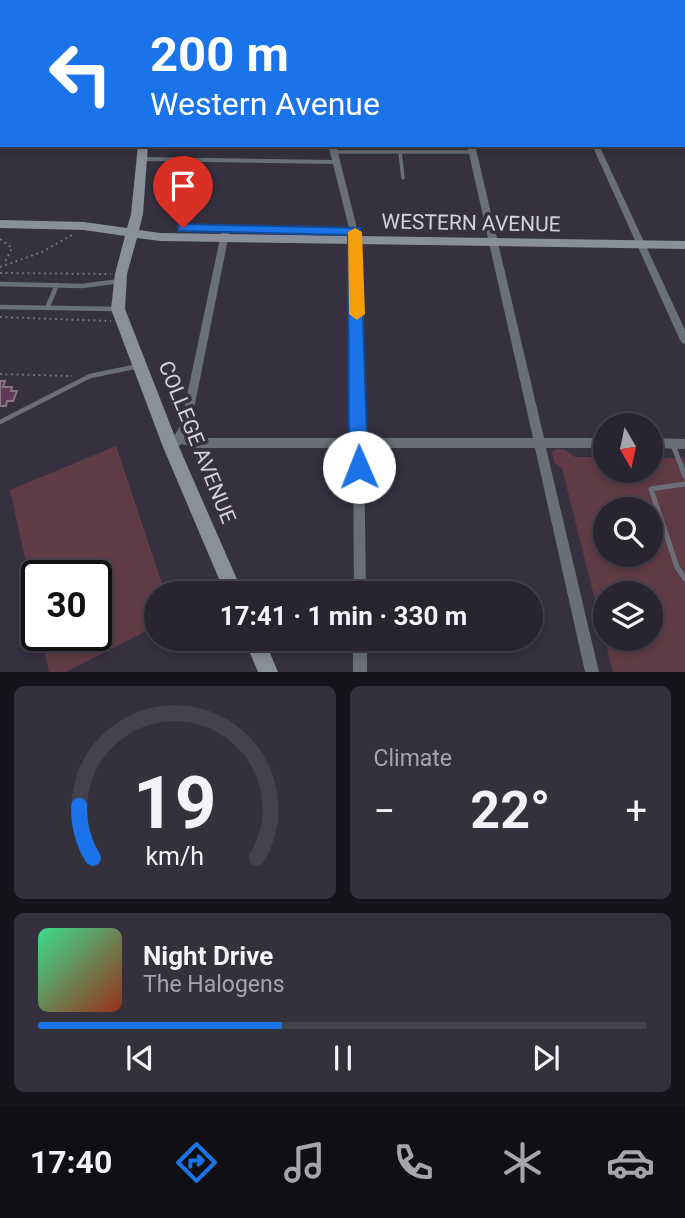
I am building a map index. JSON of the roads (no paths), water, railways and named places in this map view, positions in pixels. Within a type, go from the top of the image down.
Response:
[{"type":"street","points":[[120,315],[121,277],[130,232],[137,214],[143,147]]},
{"type":"street","points":[[596,147],[685,340]]},
{"type":"street","points":[[471,148],[592,672]]},
{"type":"street","points":[[142,159],[334,153],[355,235],[360,581]]},
{"type":"street","name":"WESTERN AVENUE","points":[[0,224],[84,226],[160,237],[225,233],[639,240],[685,245]]},
{"type":"street","points":[[225,233],[191,404],[175,443],[593,443]]},
{"type":"street","name":"WESTERN AVENUE","points":[[639,240],[685,236]]},
{"type":"street","name":"COLLEGE AVENUE","points":[[120,315],[139,366],[175,443],[229,581]]},
{"type":"street","points":[[663,444],[685,444]]},
{"type":"street","points":[[259,651],[268,672]]},
{"type":"street","points":[[360,651],[360,672]]},
{"type":"lane","points":[[334,153],[471,148]]},
{"type":"lane","points":[[400,152],[402,178]]},
{"type":"lane","points":[[0,284],[57,285],[121,277]]},
{"type":"lane","points":[[47,308],[57,285]]},
{"type":"lane","points":[[0,307],[47,308],[120,315]]},
{"type":"lane","points":[[0,422],[90,376],[139,366]]},
{"type":"lane","points":[[672,444],[685,477]]},
{"type":"lane","points":[[685,484],[663,484],[651,489],[677,566],[685,579]]}]
